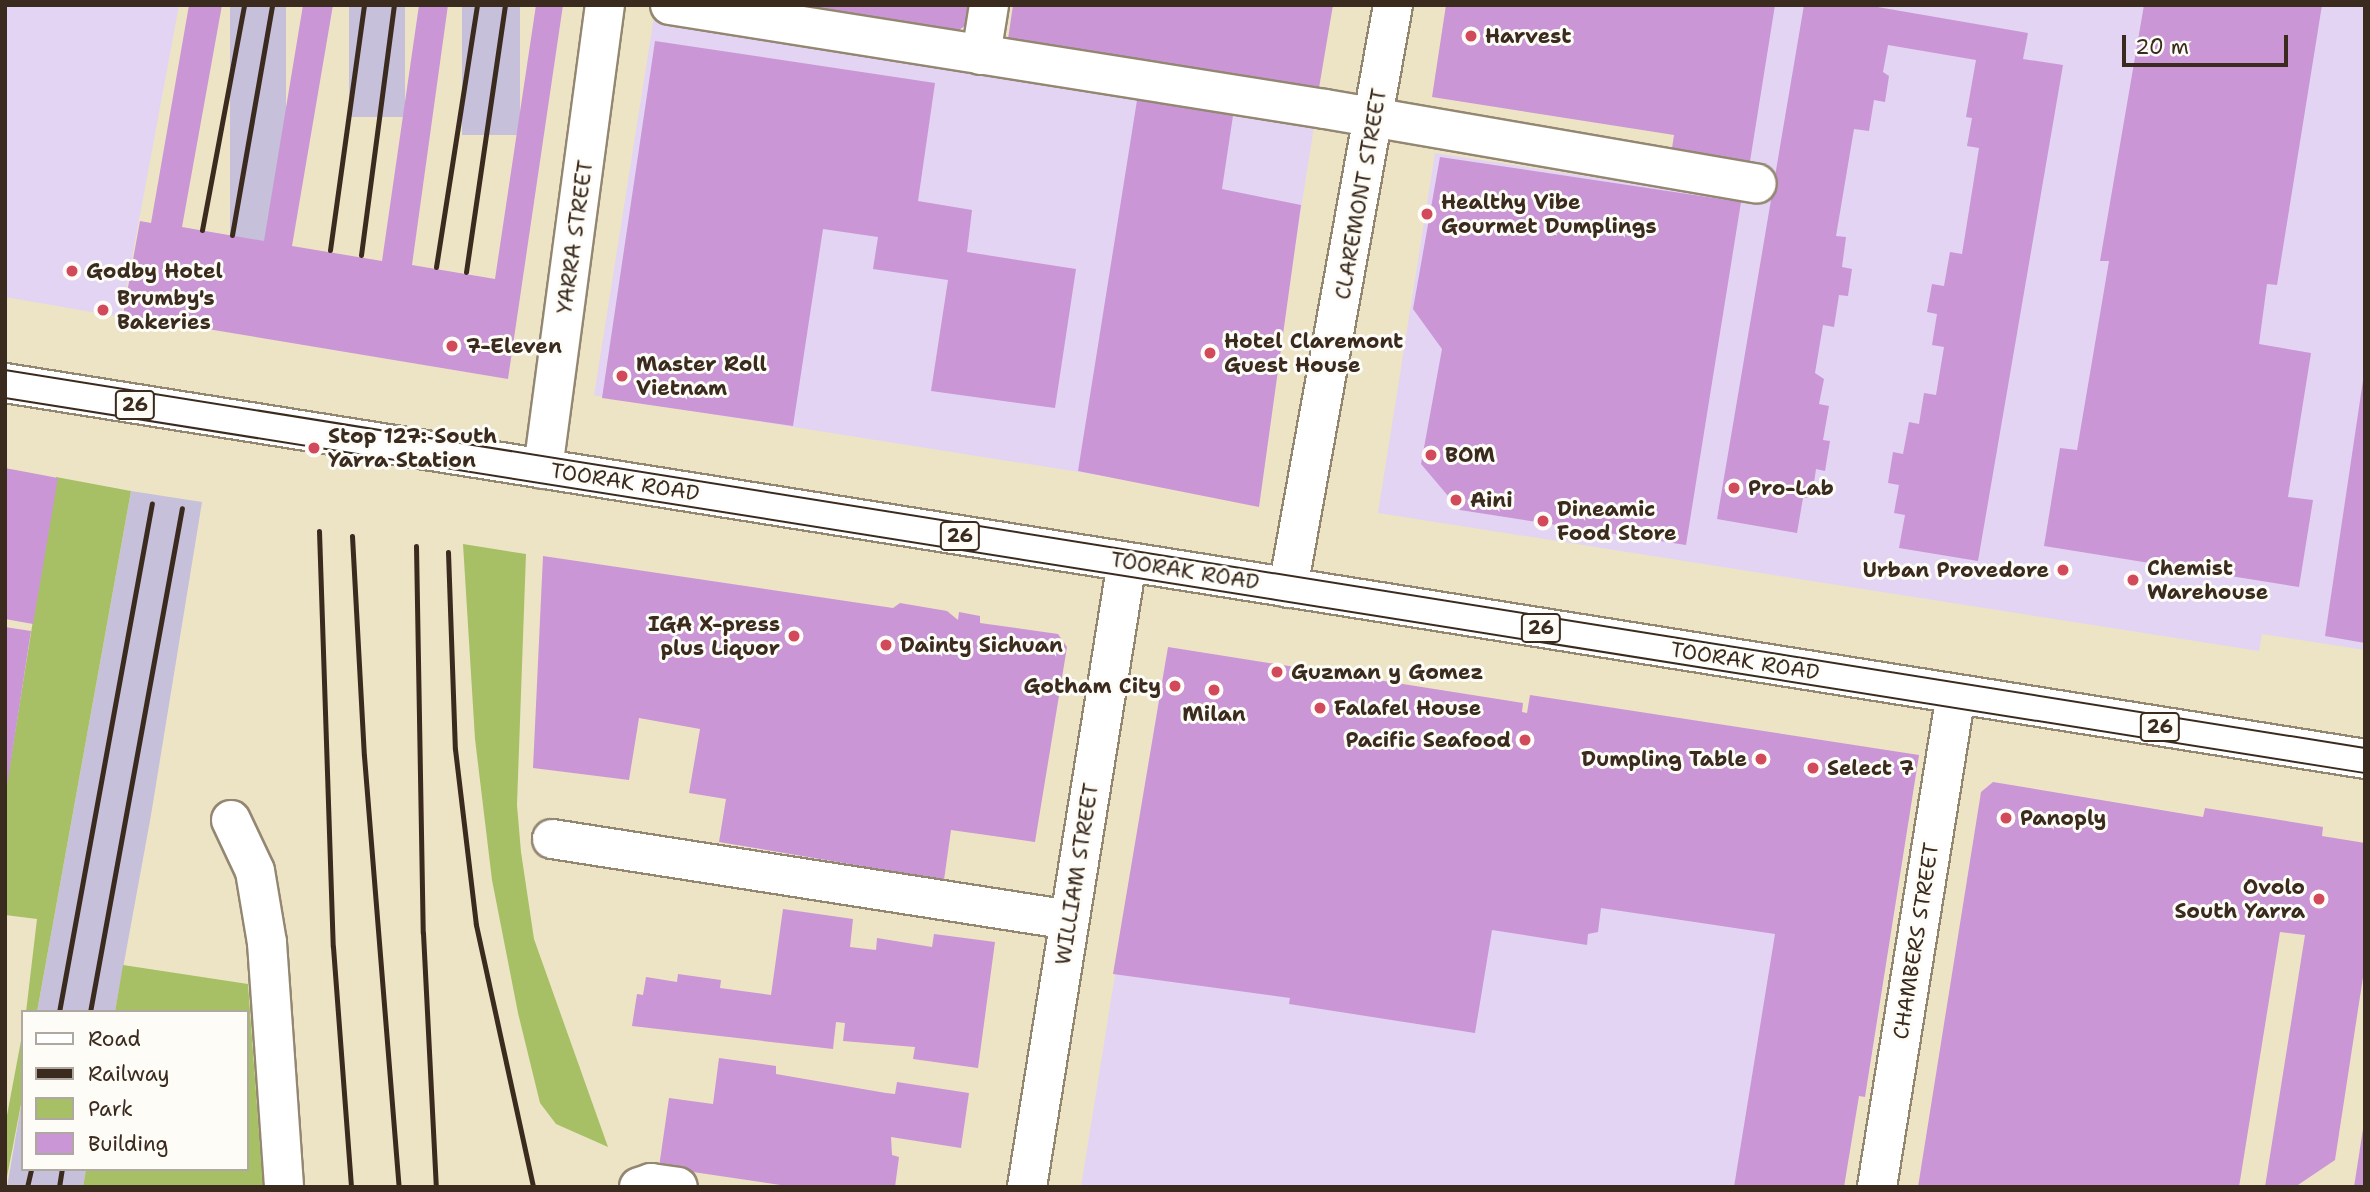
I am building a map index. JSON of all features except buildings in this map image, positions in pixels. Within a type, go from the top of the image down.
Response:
[{"type":"main road","name":"YARRA STREET","points":[[543,469],[606,5]]},
{"type":"main road","points":[[670,5],[1373,118],[1757,184]]},
{"type":"main road","points":[[981,55],[989,5]]},
{"type":"main road","name":"CLAREMONT STREET","points":[[1288,588],[1393,5]]},
{"type":"main road","name":"TOORAK ROAD","points":[[5,383],[2365,759]]},
{"type":"main road","name":"WILLIAM STREET","points":[[1027,1187],[1127,562]]},
{"type":"main road","name":"CHAMBERS STREET","points":[[1877,1187],[1956,695]]},
{"type":"main road","points":[[231,820],[255,871],[267,943],[284,1187]]},
{"type":"main road","points":[[552,839],[1070,920]]},
{"type":"main road","points":[[639,1187],[651,1182],[678,1187]]},
{"type":"shaded area","points":[[5,5],[179,5],[121,317],[5,297]]},
{"type":"shaded area","points":[[230,5],[286,5],[286,255],[230,255]]},
{"type":"shaded area","points":[[349,5],[405,5],[405,117],[349,117]]},
{"type":"shaded area","points":[[462,5],[520,5],[520,135],[462,135]]},
{"type":"shaded area","points":[[1774,5],[2365,5],[2365,650],[2262,634],[2259,651],[1378,513],[1435,153],[1741,200]]},
{"type":"shaded area","points":[[654,17],[1315,122],[1255,500],[594,395]]},
{"type":"shaded area","points":[[131,491],[202,502],[151,815],[115,1010],[37,1010]]},
{"type":"shaded area","points":[[1166,657],[1897,771],[1833,1187],[1081,1187]]},
{"type":"shaded area","points":[[21,1106],[21,1171],[86,1171],[83,1187],[7,1187]]},
{"type":"green space","points":[[56,477],[131,491],[37,1010],[26,1010],[37,919],[5,915],[5,795]]},
{"type":"green space","points":[[463,544],[526,554],[517,805],[521,852],[534,939],[608,1147],[556,1124],[540,1103],[518,1013],[492,880],[475,739]]},
{"type":"green space","points":[[123,965],[248,984],[263,1187],[83,1187],[86,1171],[248,1171],[248,1010],[115,1010]]},
{"type":"green space","points":[[21,1041],[21,1104],[5,1187],[5,1126]]},
{"type":"tram line","points":[[5,370],[2365,748]]},
{"type":"tram line","points":[[5,398],[2365,773]]},
{"type":"railway","points":[[202,230],[244,5]]},
{"type":"railway","points":[[232,235],[272,5]]},
{"type":"railway","points":[[330,250],[364,5]]},
{"type":"railway","points":[[361,255],[394,5]]},
{"type":"railway","points":[[436,267],[477,5]]},
{"type":"railway","points":[[466,272],[505,5]]},
{"type":"railway","points":[[59,1010],[152,503]]},
{"type":"railway","points":[[90,1010],[182,508]]},
{"type":"railway","points":[[319,531],[333,947],[351,1187]]},
{"type":"railway","points":[[352,536],[364,756],[399,1187]]},
{"type":"railway","points":[[416,546],[423,933],[436,1187]]},
{"type":"railway","points":[[448,552],[455,749],[476,925],[533,1187]]},
{"type":"railway","points":[[27,1187],[31,1171]]},
{"type":"railway","points":[[59,1187],[62,1171]]},
{"type":"place","name":"Harvest","points":[[1471,36]]},
{"type":"place","name":"Healthy Vibe Gourmet Dumplings","points":[[1427,214]]},
{"type":"place","name":"Godby Hotel","points":[[72,271]]},
{"type":"place","name":"Brumby's Bakeries","points":[[103,310]]},
{"type":"place","name":"7-Eleven","points":[[452,346]]},
{"type":"place","name":"Hotel Claremont Guest House","points":[[1210,353]]},
{"type":"place","name":"Master Roll Vietnam","points":[[622,376]]},
{"type":"place","name":"Stop 127: South Yarra Station","points":[[314,448]]},
{"type":"place","name":"BOM","points":[[1431,455]]},
{"type":"place","name":"Pro-Lab","points":[[1734,488]]},
{"type":"place","name":"Aini","points":[[1456,500]]},
{"type":"place","name":"Dineamic Food Store","points":[[1543,521]]},
{"type":"place","name":"Urban Provedore","points":[[2063,570]]},
{"type":"place","name":"Chemist Warehouse","points":[[2133,580]]},
{"type":"place","name":"IGA X-press plus Liquor","points":[[794,636]]},
{"type":"place","name":"Dainty Sichuan","points":[[886,645]]},
{"type":"place","name":"Guzman y Gomez","points":[[1277,672]]},
{"type":"place","name":"Gotham City","points":[[1175,686]]},
{"type":"place","name":"Milan","points":[[1214,690]]},
{"type":"place","name":"Falafel House","points":[[1320,708]]},
{"type":"place","name":"Pacific Seafood","points":[[1525,740]]},
{"type":"place","name":"Dumpling Table","points":[[1761,759]]},
{"type":"place","name":"Select 7","points":[[1813,768]]},
{"type":"place","name":"Panoply","points":[[2006,818]]},
{"type":"place","name":"Ovolo South Yarra","points":[[2319,899]]}]
